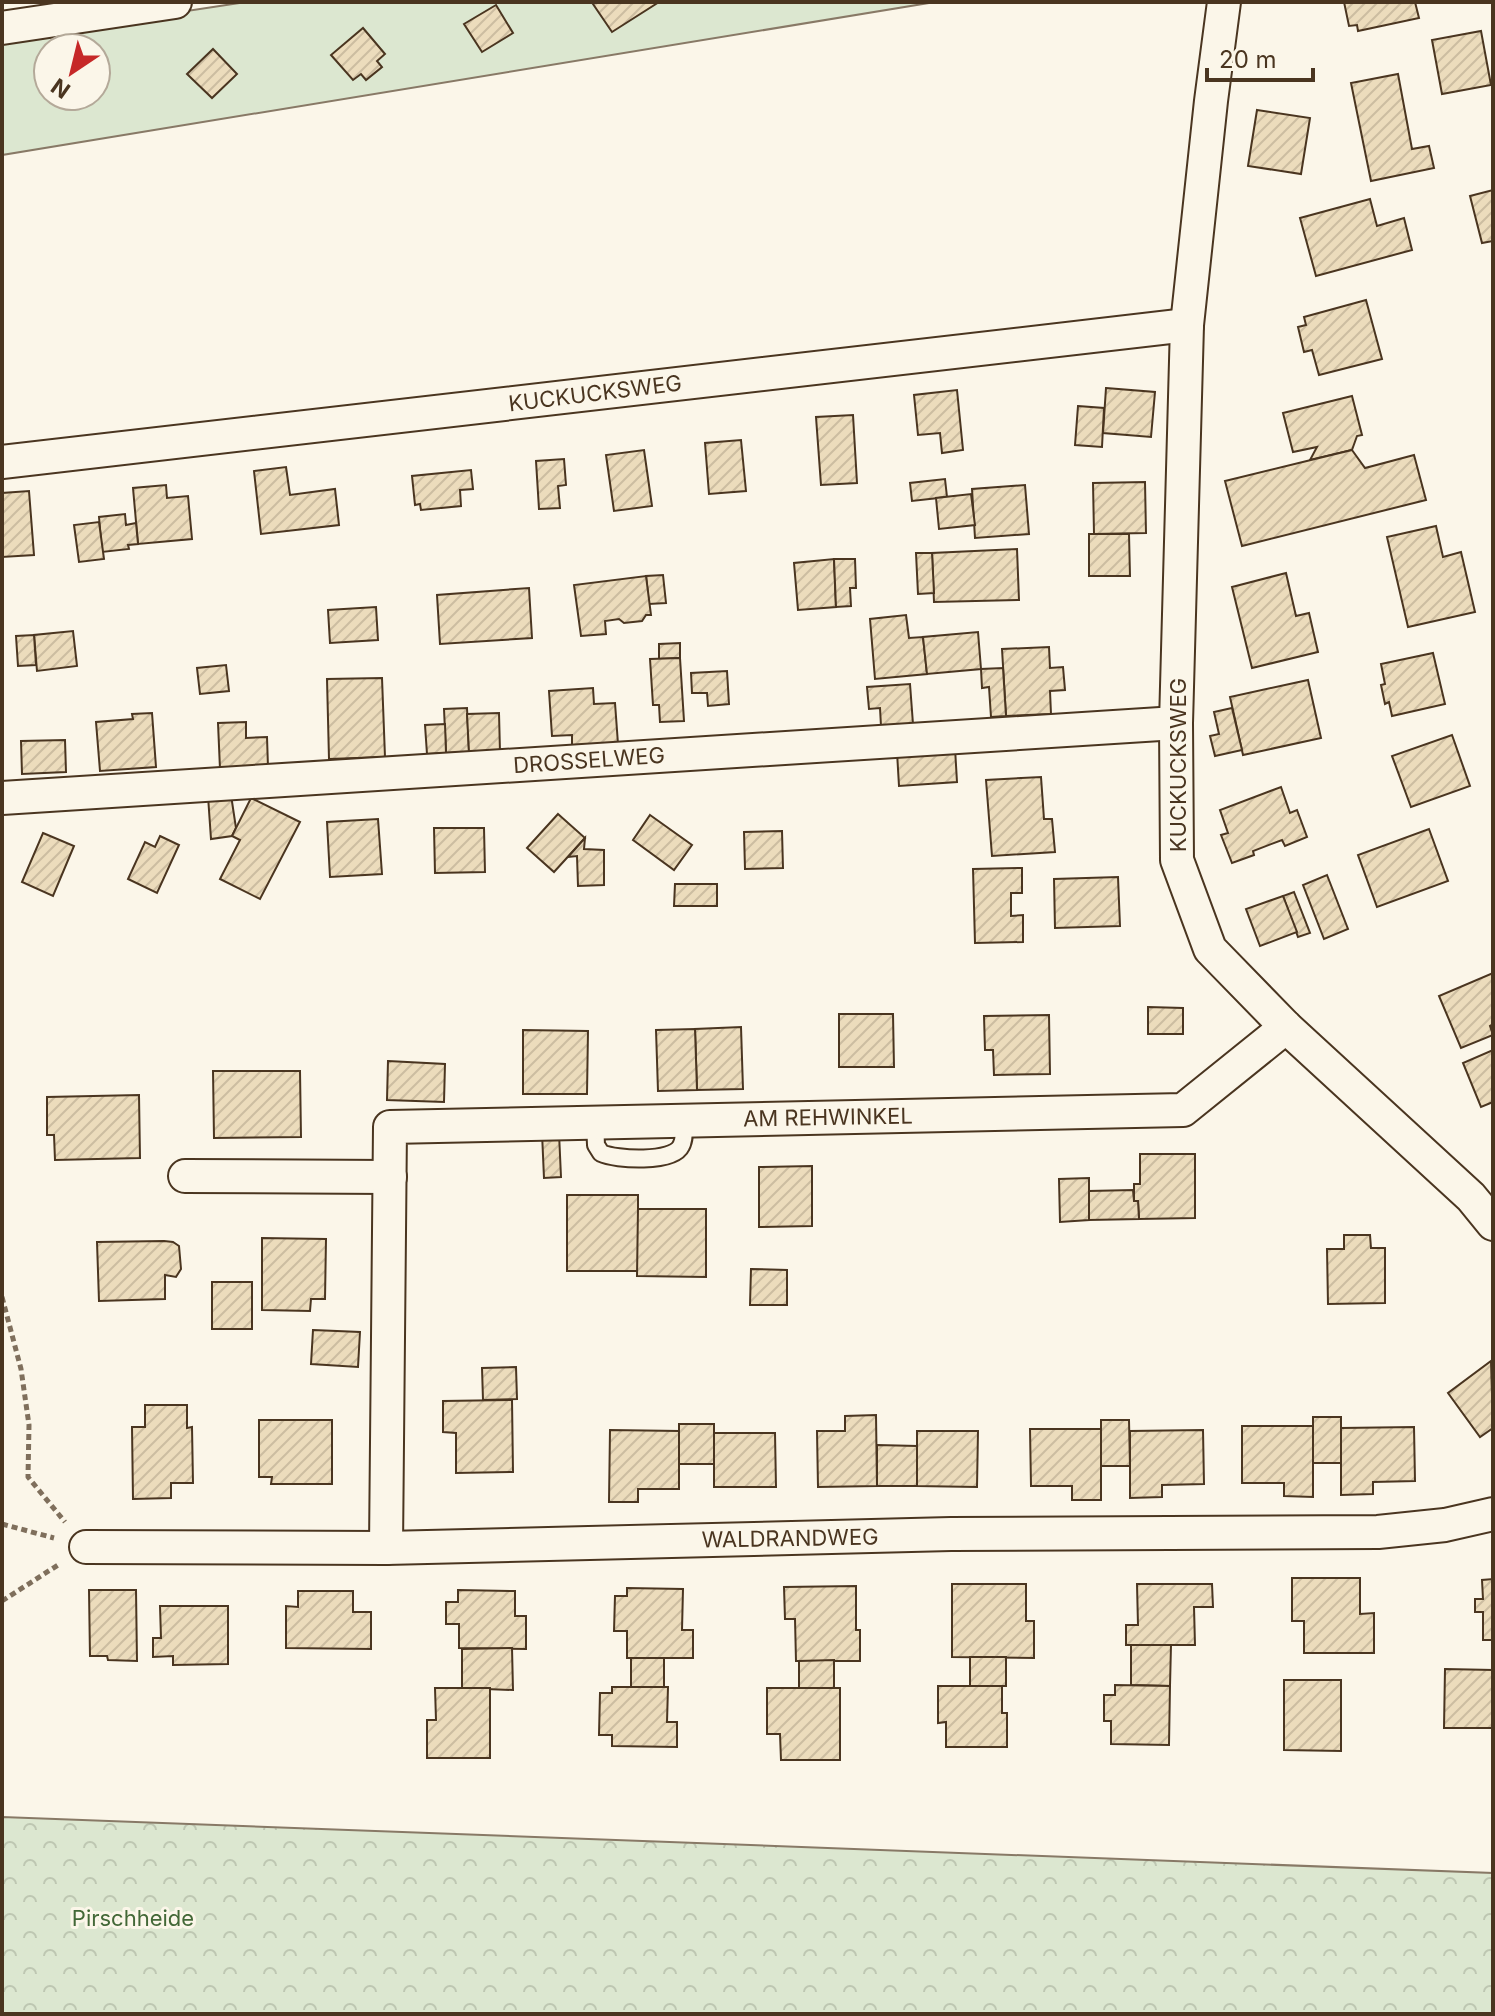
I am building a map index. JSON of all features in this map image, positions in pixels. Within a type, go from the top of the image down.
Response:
[{"type":"street","points":[[2,28],[175,2]]},
{"type":"street","name":"KUCKUCKSWEG","points":[[1224,2],[1187,325],[1176,723],[1177,860],[1210,949],[1286,1027],[1471,1197],[1493,1224]]},
{"type":"street","name":"KUCKUCKSWEG","points":[[2,462],[1187,325]]},
{"type":"street","name":"DROSSELWEG","points":[[2,798],[1176,723]]},
{"type":"street","name":"AM REHWINKEL","points":[[386,1548],[390,1127],[1183,1110],[1286,1027]]},
{"type":"street","points":[[185,1176],[390,1177]]},
{"type":"street","name":"WALDRANDWEG","points":[[86,1547],[386,1548],[951,1534],[1378,1532],[1445,1525],[1493,1514]]},
{"type":"path","points":[[2,1297],[21,1369],[29,1425],[28,1477],[86,1547]]},
{"type":"path","points":[[2,1524],[86,1547]]},
{"type":"path","points":[[2,1601],[86,1547]]},
{"type":"green space","points":[[246,2],[935,2],[2,155],[2,39],[32,34],[32,112],[112,112],[112,32],[48,32]]},
{"type":"green space","name":"Pirschheide","points":[[2,1817],[1493,1873],[1493,2014],[2,2014]]},
{"type":"building","points":[[659,2],[612,32],[593,4]]},
{"type":"building","points":[[1344,2],[1415,2],[1419,18],[1358,31],[1357,25],[1349,26]]},
{"type":"building","points":[[496,5],[513,33],[482,52],[464,24]]},
{"type":"building","points":[[363,28],[385,54],[377,61],[382,67],[366,80],[361,74],[353,80],[331,55]]},
{"type":"building","points":[[1481,31],[1491,85],[1442,94],[1432,40]]},
{"type":"building","points":[[213,49],[237,74],[212,98],[187,74]]},
{"type":"building","points":[[1398,74],[1412,149],[1429,146],[1434,168],[1371,181],[1351,83]]},
{"type":"building","points":[[1257,110],[1310,118],[1301,174],[1248,166]]},
{"type":"building","points":[[1493,190],[1493,241],[1482,243],[1470,196]]},
{"type":"building","points":[[1370,199],[1377,226],[1404,218],[1412,250],[1316,276],[1300,218]]},
{"type":"building","points":[[1366,300],[1382,359],[1319,375],[1312,350],[1304,352],[1298,327],[1306,325],[1304,317]]},
{"type":"building","points":[[1106,388],[1155,392],[1151,437],[1103,433]]},
{"type":"building","points":[[957,390],[963,450],[942,453],[940,433],[918,435],[914,395]]},
{"type":"building","points":[[1352,396],[1362,435],[1357,436],[1352,450],[1310,460],[1317,447],[1293,452],[1283,413]]},
{"type":"building","points":[[1078,406],[1104,408],[1102,447],[1075,445]]},
{"type":"building","points":[[853,415],[857,483],[821,485],[816,417]]},
{"type":"building","points":[[741,440],[746,491],[709,494],[705,443]]},
{"type":"building","points":[[644,450],[652,506],[614,511],[606,455]]},
{"type":"building","points":[[1352,450],[1365,468],[1414,455],[1426,500],[1242,546],[1225,481]]},
{"type":"building","points":[[564,459],[566,485],[558,486],[560,508],[539,509],[536,461]]},
{"type":"building","points":[[286,467],[290,495],[335,489],[339,525],[261,534],[254,471]]},
{"type":"building","points":[[471,470],[473,489],[460,490],[461,506],[421,510],[420,504],[415,505],[412,476]]},
{"type":"building","points":[[945,479],[947,497],[912,501],[910,483]]},
{"type":"building","points":[[1145,482],[1146,533],[1094,534],[1093,483]]},
{"type":"building","points":[[166,485],[167,498],[188,496],[192,539],[138,544],[133,488]]},
{"type":"building","points":[[1025,485],[1029,534],[975,538],[972,489]]},
{"type":"building","points":[[29,491],[34,555],[2,557],[2,493]]},
{"type":"building","points":[[971,494],[975,525],[939,529],[936,498]]},
{"type":"building","points":[[125,514],[126,525],[136,523],[138,544],[128,545],[129,549],[102,552],[99,517]]},
{"type":"building","points":[[99,522],[104,559],[79,562],[74,525]]},
{"type":"building","points":[[1436,526],[1443,557],[1461,552],[1475,612],[1408,627],[1387,537]]},
{"type":"building","points":[[1089,534],[1129,534],[1130,576],[1089,576]]},
{"type":"building","points":[[1017,549],[1019,600],[934,602],[932,553]]},
{"type":"building","points":[[916,553],[932,553],[934,593],[918,594]]},
{"type":"building","points":[[834,559],[836,607],[798,610],[794,563]]},
{"type":"building","points":[[834,559],[855,559],[856,588],[850,588],[851,606],[836,607]]},
{"type":"building","points":[[1286,573],[1296,616],[1309,613],[1318,652],[1252,668],[1232,587]]},
{"type":"building","points":[[663,575],[666,603],[649,604],[646,576]]},
{"type":"building","points":[[646,576],[651,615],[646,615],[642,621],[605,621],[606,634],[581,636],[574,585]]},
{"type":"building","points":[[529,588],[532,638],[440,644],[437,595]]},
{"type":"building","points":[[376,607],[378,640],[330,643],[328,610]]},
{"type":"building","points":[[906,615],[909,638],[923,637],[927,674],[875,679],[870,619]]},
{"type":"building","points":[[73,631],[77,666],[37,671],[34,635]]},
{"type":"building","points":[[978,632],[981,669],[927,674],[923,637]]},
{"type":"building","points":[[34,635],[36,665],[18,666],[16,636]]},
{"type":"building","points":[[680,643],[680,658],[659,659],[659,644]]},
{"type":"building","points":[[1049,647],[1050,668],[1063,667],[1065,690],[1050,691],[1051,714],[1006,716],[1002,649]]},
{"type":"building","points":[[1433,653],[1445,704],[1392,716],[1389,702],[1385,704],[1381,664]]},
{"type":"building","points":[[680,658],[684,721],[660,722],[659,705],[653,705],[650,659]]},
{"type":"building","points":[[226,665],[229,691],[200,694],[197,668]]},
{"type":"building","points":[[1003,668],[1006,716],[991,717],[989,687],[982,688],[981,669]]},
{"type":"building","points":[[727,671],[729,704],[708,706],[707,693],[692,693],[691,673]]},
{"type":"building","points":[[382,678],[385,757],[329,759],[327,679]]},
{"type":"building","points":[[1308,680],[1321,738],[1243,755],[1230,697]]},
{"type":"building","points":[[910,684],[913,724],[881,726],[880,708],[869,709],[867,687]]},
{"type":"building","points":[[593,688],[594,704],[615,703],[618,744],[572,748],[572,735],[552,736],[549,691]]},
{"type":"building","points":[[467,708],[469,752],[446,753],[444,709]]},
{"type":"building","points":[[1232,708],[1242,750],[1215,756],[1210,736],[1219,734],[1214,712]]},
{"type":"building","points":[[152,713],[156,767],[100,771],[96,722],[133,719],[132,714]]},
{"type":"building","points":[[499,713],[500,752],[469,752],[467,714]]},
{"type":"building","points":[[246,722],[246,738],[267,737],[268,767],[220,769],[218,723]]},
{"type":"building","points":[[445,724],[446,753],[427,754],[425,725]]},
{"type":"building","points":[[1452,735],[1470,786],[1411,807],[1392,756]]},
{"type":"building","points":[[65,740],[66,772],[22,774],[21,741]]},
{"type":"building","points":[[955,748],[957,782],[899,786],[897,752]]},
{"type":"building","points":[[1041,777],[1044,819],[1052,819],[1055,852],[992,856],[986,780]]},
{"type":"building","points":[[1281,787],[1290,813],[1297,810],[1307,837],[1285,846],[1282,840],[1232,863],[1221,835],[1228,833],[1220,810]]},
{"type":"building","points":[[231,795],[236,828],[232,836],[211,839],[208,796]]},
{"type":"building","points":[[251,798],[300,822],[260,899],[220,879],[240,840],[232,836]]},
{"type":"building","points":[[558,814],[585,838],[554,872],[527,848]]},
{"type":"building","points":[[650,815],[692,845],[674,870],[633,840]]},
{"type":"building","points":[[378,819],[382,874],[330,877],[327,822]]},
{"type":"building","points":[[434,828],[484,828],[485,872],[435,873]]},
{"type":"building","points":[[1429,829],[1448,881],[1377,907],[1358,855]]},
{"type":"building","points":[[782,831],[783,868],[745,869],[744,832]]},
{"type":"building","points":[[43,833],[74,846],[53,896],[22,882]]},
{"type":"building","points":[[160,836],[179,845],[157,893],[128,879],[145,842],[155,847]]},
{"type":"building","points":[[585,838],[584,849],[604,850],[604,885],[578,886],[577,856],[568,857]]},
{"type":"building","points":[[1022,868],[1022,893],[1011,893],[1011,916],[1023,915],[1023,942],[975,943],[973,869]]},
{"type":"building","points":[[1327,875],[1348,929],[1324,939],[1303,885]]},
{"type":"building","points":[[1118,877],[1120,926],[1055,928],[1054,879]]},
{"type":"building","points":[[675,884],[717,884],[717,906],[674,906]]},
{"type":"building","points":[[1294,892],[1310,933],[1298,937],[1283,896]]},
{"type":"building","points":[[1283,896],[1297,932],[1260,946],[1246,909]]},
{"type":"building","points":[[1493,973],[1493,1024],[1490,1026],[1493,1035],[1461,1048],[1439,996]]},
{"type":"building","points":[[1148,1007],[1183,1008],[1183,1034],[1148,1034]]},
{"type":"building","points":[[839,1014],[893,1014],[894,1067],[839,1067]]},
{"type":"building","points":[[1049,1015],[1050,1074],[994,1075],[993,1050],[985,1050],[984,1016]]},
{"type":"building","points":[[741,1027],[743,1089],[697,1090],[695,1029]]},
{"type":"building","points":[[695,1029],[697,1090],[658,1091],[656,1030]]},
{"type":"building","points":[[523,1030],[588,1031],[587,1094],[523,1094]]},
{"type":"building","points":[[1493,1050],[1493,1102],[1481,1107],[1463,1063]]},
{"type":"building","points":[[388,1061],[445,1064],[444,1102],[387,1100]]},
{"type":"building","points":[[213,1071],[300,1071],[301,1137],[214,1138]]},
{"type":"building","points":[[139,1095],[140,1158],[55,1160],[54,1135],[47,1135],[47,1097]]},
{"type":"building","points":[[542,1133],[559,1133],[561,1177],[544,1178]]},
{"type":"building","points":[[1140,1154],[1195,1154],[1195,1218],[1139,1219],[1138,1201],[1134,1201],[1134,1184],[1140,1184]]},
{"type":"building","points":[[812,1166],[812,1226],[759,1227],[759,1167]]},
{"type":"building","points":[[1089,1178],[1089,1220],[1060,1222],[1059,1179]]},
{"type":"building","points":[[1133,1190],[1134,1201],[1138,1201],[1139,1219],[1089,1220],[1089,1191]]},
{"type":"building","points":[[567,1195],[638,1195],[638,1271],[567,1271]]},
{"type":"building","points":[[638,1209],[706,1209],[706,1277],[637,1276]]},
{"type":"building","points":[[1344,1235],[1370,1235],[1371,1248],[1385,1248],[1385,1303],[1328,1304],[1327,1249],[1344,1249]]},
{"type":"building","points":[[262,1238],[326,1239],[325,1299],[311,1299],[310,1311],[262,1310]]},
{"type":"building","points":[[164,1241],[179,1246],[181,1269],[176,1277],[165,1275],[165,1299],[99,1301],[97,1242]]},
{"type":"building","points":[[751,1269],[787,1270],[787,1305],[750,1305]]},
{"type":"building","points":[[212,1282],[252,1282],[252,1329],[212,1329]]},
{"type":"building","points":[[313,1330],[360,1332],[358,1367],[311,1364]]},
{"type":"building","points":[[1491,1361],[1493,1428],[1480,1437],[1448,1393]]},
{"type":"building","points":[[516,1367],[517,1399],[483,1400],[482,1368]]},
{"type":"building","points":[[512,1400],[513,1472],[456,1473],[456,1433],[443,1432],[443,1401]]},
{"type":"building","points":[[145,1405],[187,1405],[187,1428],[192,1427],[193,1483],[171,1483],[171,1498],[133,1499],[132,1427],[145,1427]]},
{"type":"building","points":[[876,1415],[877,1486],[818,1487],[817,1431],[845,1431],[845,1416]]},
{"type":"building","points":[[1313,1417],[1341,1417],[1341,1463],[1313,1463]]},
{"type":"building","points":[[259,1420],[332,1420],[332,1484],[271,1484],[272,1477],[259,1477]]},
{"type":"building","points":[[1101,1420],[1129,1420],[1130,1466],[1101,1466]]},
{"type":"building","points":[[679,1424],[714,1424],[714,1464],[679,1464]]},
{"type":"building","points":[[1242,1426],[1313,1426],[1313,1497],[1284,1496],[1284,1483],[1242,1483]]},
{"type":"building","points":[[1414,1427],[1415,1481],[1373,1482],[1373,1494],[1341,1495],[1341,1428]]},
{"type":"building","points":[[1030,1429],[1101,1429],[1101,1500],[1072,1500],[1072,1486],[1031,1486]]},
{"type":"building","points":[[610,1430],[679,1431],[679,1489],[638,1489],[638,1502],[609,1502]]},
{"type":"building","points":[[1203,1430],[1204,1484],[1162,1485],[1162,1497],[1130,1498],[1130,1431]]},
{"type":"building","points":[[917,1431],[978,1431],[977,1487],[917,1486]]},
{"type":"building","points":[[714,1433],[775,1433],[776,1487],[714,1487]]},
{"type":"building","points":[[877,1445],[917,1446],[917,1486],[877,1486]]},
{"type":"building","points":[[1292,1578],[1360,1578],[1360,1614],[1374,1613],[1374,1653],[1304,1653],[1304,1621],[1292,1621]]},
{"type":"building","points":[[1493,1579],[1493,1640],[1483,1640],[1483,1612],[1475,1612],[1475,1599],[1483,1599],[1482,1580]]},
{"type":"building","points":[[952,1584],[1026,1584],[1026,1621],[1034,1621],[1034,1658],[952,1657]]},
{"type":"building","points":[[1137,1584],[1212,1584],[1213,1607],[1194,1607],[1195,1645],[1126,1645],[1126,1625],[1138,1625]]},
{"type":"building","points":[[856,1586],[860,1661],[796,1661],[795,1619],[785,1619],[784,1587]]},
{"type":"building","points":[[627,1588],[683,1589],[682,1630],[693,1630],[693,1658],[627,1658],[627,1631],[614,1631],[615,1596],[627,1596]]},
{"type":"building","points":[[89,1590],[136,1590],[137,1661],[90,1656]]},
{"type":"building","points":[[458,1590],[515,1591],[515,1616],[526,1616],[526,1649],[459,1648],[459,1624],[446,1624],[446,1602],[458,1602]]},
{"type":"building","points":[[298,1591],[353,1591],[353,1612],[371,1612],[371,1649],[286,1648],[286,1606],[298,1607]]},
{"type":"building","points":[[160,1606],[228,1606],[228,1664],[173,1665],[173,1656],[153,1657],[153,1638],[161,1638]]},
{"type":"building","points":[[1131,1645],[1171,1645],[1170,1686],[1131,1685]]},
{"type":"building","points":[[512,1648],[513,1690],[462,1688],[462,1649]]},
{"type":"building","points":[[970,1657],[1006,1657],[1006,1686],[970,1686]]},
{"type":"building","points":[[631,1658],[664,1658],[664,1687],[631,1687]]},
{"type":"building","points":[[834,1660],[834,1688],[799,1688],[799,1661]]},
{"type":"building","points":[[1445,1669],[1493,1670],[1493,1728],[1444,1728]]},
{"type":"building","points":[[1284,1680],[1341,1680],[1341,1751],[1284,1750]]},
{"type":"building","points":[[1115,1685],[1170,1686],[1169,1745],[1111,1744],[1111,1721],[1104,1721],[1104,1695],[1115,1695]]},
{"type":"building","points":[[938,1686],[1002,1686],[1002,1713],[1007,1713],[1007,1747],[946,1747],[946,1722],[938,1723]]},
{"type":"building","points":[[612,1687],[668,1687],[667,1722],[677,1722],[677,1747],[612,1746],[612,1735],[599,1735],[600,1693],[612,1693]]},
{"type":"building","points":[[435,1688],[490,1688],[490,1758],[427,1758],[427,1720],[436,1720]]},
{"type":"building","points":[[767,1688],[840,1688],[840,1760],[781,1760],[780,1734],[767,1734]]}]
